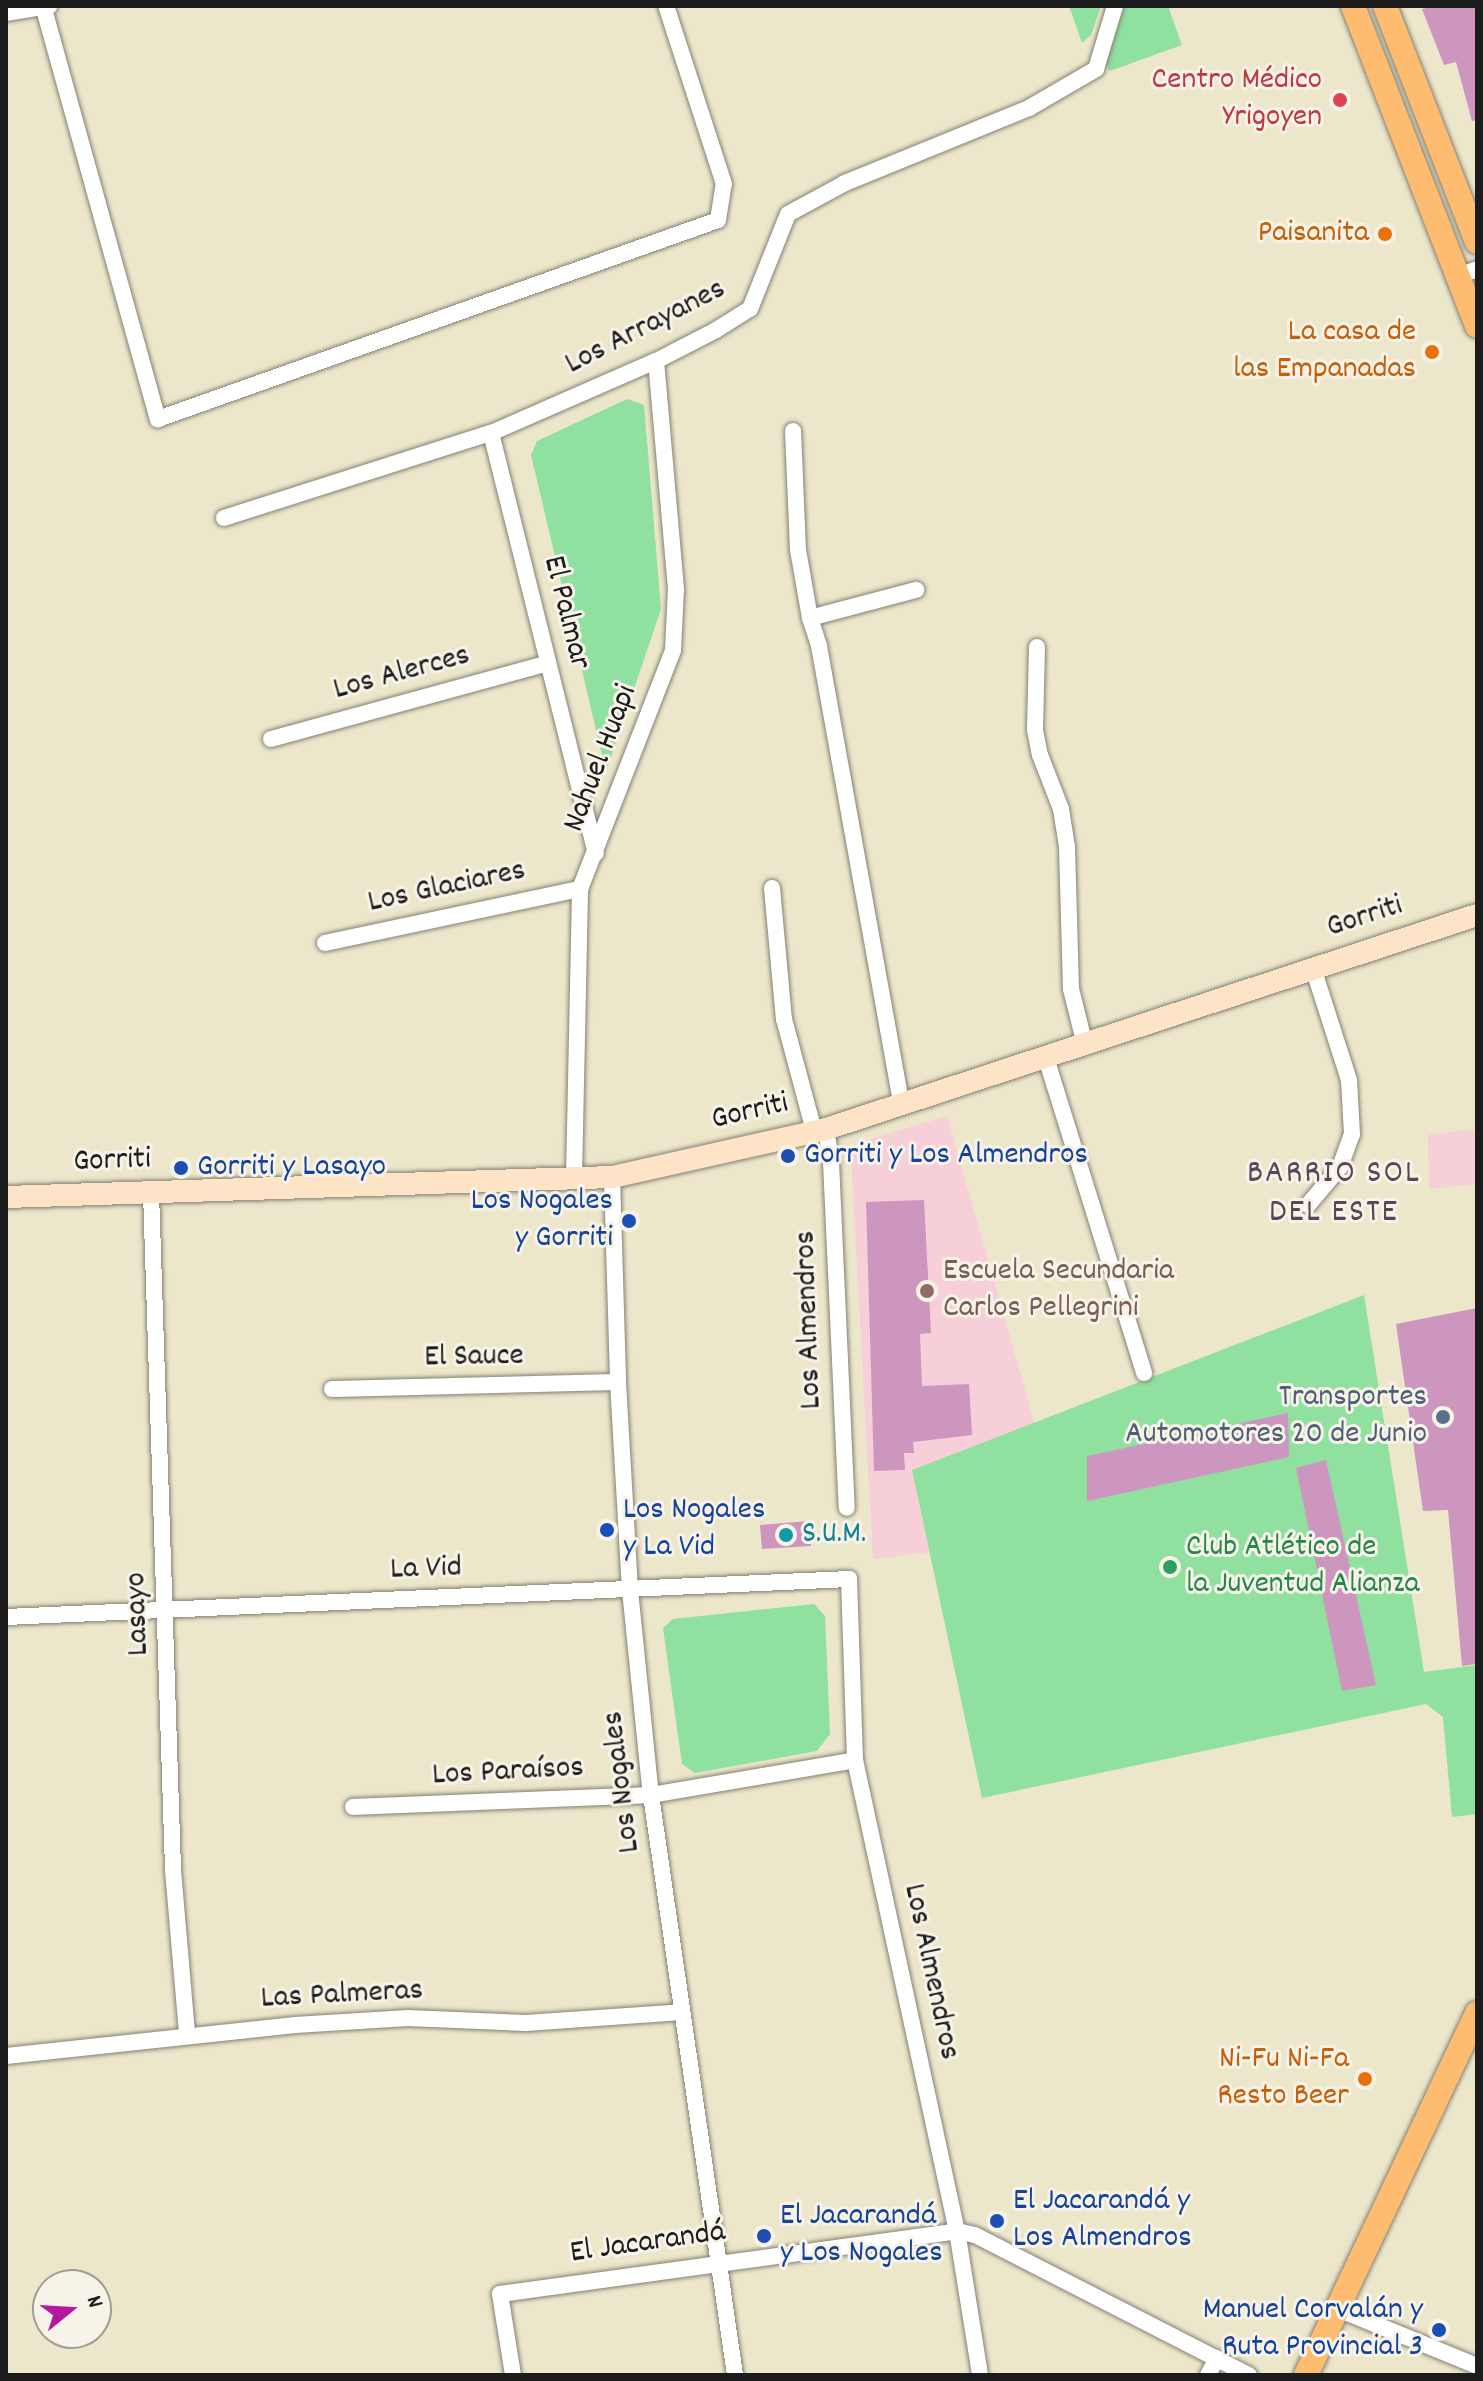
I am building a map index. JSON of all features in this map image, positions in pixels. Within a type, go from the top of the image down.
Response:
[{"type":"main road","points":[[1353,6],[1467,273],[1477,326]]},
{"type":"main road","points":[[1385,6],[1477,242]]},
{"type":"main road","points":[[1306,2375],[1477,2013]]},
{"type":"main road","points":[[1392,2194],[1477,2049]]},
{"type":"street","points":[[6,13],[46,7],[158,419],[718,220],[724,184],[666,6]]},
{"type":"street","name":"Los Arrayanes","points":[[224,518],[491,433],[656,361],[750,309],[788,214],[802,204],[1029,108],[1096,69],[1115,6]]},
{"type":"street","name":"Nahuel Huapi","points":[[574,1178],[580,889],[673,650],[676,589],[656,361]]},
{"type":"street","points":[[793,431],[798,550],[810,618],[819,646],[901,1104]]},
{"type":"street","name":"El Palmar","points":[[491,433],[596,853]]},
{"type":"street","points":[[810,618],[916,590]]},
{"type":"street","points":[[1037,647],[1035,730],[1063,821],[1071,989],[1085,1045]]},
{"type":"street","name":"Los Alerces","points":[[271,739],[548,663]]},
{"type":"street","name":"Los Almendros","points":[[772,888],[784,1019],[831,1162],[847,1508]]},
{"type":"street","name":"Los Glaciares","points":[[325,943],[580,889]]},
{"type":"street","name":"Gorriti","points":[[6,1197],[612,1177],[820,1130],[1477,915]]},
{"type":"street","points":[[1308,1205],[1340,1167],[1352,1134],[1349,1080],[1313,968]]},
{"type":"street","points":[[1046,1058],[1144,1373]]},
{"type":"street","name":"Los Nogales","points":[[612,1177],[618,1382],[630,1590],[651,1795],[735,2375]]},
{"type":"street","name":"Lasayo","points":[[151,1192],[167,1609],[173,1870],[187,2034]]},
{"type":"street","name":"El Sauce","points":[[332,1389],[618,1382]]},
{"type":"street","name":"Los Almendros","points":[[849,1579],[855,1760],[957,2231],[980,2375]]},
{"type":"street","name":"La Vid","points":[[6,1617],[849,1579]]},
{"type":"street","name":"Los Paraísos","points":[[353,1807],[651,1795],[855,1760]]},
{"type":"street","name":"Las Palmeras","points":[[6,2056],[187,2034],[408,2018],[526,2023],[682,2012]]},
{"type":"street","name":"El Jacarandá","points":[[513,2375],[500,2294],[957,2231],[975,2235],[1249,2375]]},
{"type":"street","points":[[1338,2309],[1477,2366]]},
{"type":"street","points":[[1208,2375],[1217,2358]]},
{"type":"shaded area","name":"Escuela Secundaria Carlos Pellegrini","points":[[947,1116],[1035,1425],[912,1470],[929,1552],[873,1559],[851,1158],[864,1141]]},
{"type":"shaded area","points":[[1477,1129],[1477,1184],[1429,1189],[1428,1135]]},
{"type":"green space","points":[[1069,6],[1101,6],[1091,35],[1082,43]]},
{"type":"green space","points":[[1125,6],[1168,6],[1182,45],[1110,71],[1103,60]]},
{"type":"green space","points":[[627,399],[644,405],[661,609],[606,772],[531,455],[537,441]]},
{"type":"green space","name":"Club Atlético de la Juventud Alianza","points":[[1364,1295],[1424,1672],[1477,1665],[1477,1814],[1452,1817],[1443,1717],[1426,1704],[982,1798],[912,1470]]},
{"type":"green space","points":[[814,1604],[825,1616],[830,1734],[817,1751],[695,1773],[682,1764],[663,1628],[673,1619]]},
{"type":"building","points":[[1477,6],[1477,120],[1472,121],[1456,62],[1444,65],[1422,9]]},
{"type":"building","points":[[924,1200],[931,1333],[920,1334],[922,1386],[969,1384],[972,1435],[913,1442],[914,1453],[904,1453],[905,1470],[874,1471],[866,1202]]},
{"type":"building","name":"Transportes Automotores 20 de Junio","points":[[1477,1308],[1477,1664],[1462,1666],[1448,1510],[1423,1511],[1396,1324]]},
{"type":"building","points":[[1288,1413],[1289,1457],[1087,1501],[1087,1456]]},
{"type":"building","points":[[1326,1460],[1376,1685],[1342,1691],[1296,1468]]},
{"type":"building","name":"S.U.M.","points":[[809,1521],[811,1546],[762,1549],[760,1525]]},
{"type":"place","name":"Centro Médico Yrigoyen","points":[[1340,100]]},
{"type":"place","name":"Paisanita","points":[[1385,234]]},
{"type":"place","name":"La casa de las Empanadas","points":[[1432,352]]},
{"type":"place","name":"Gorriti y Los Almendros","points":[[788,1156]]},
{"type":"place","name":"Gorriti y Lasayo","points":[[181,1168]]},
{"type":"place","name":"Los Nogales y Gorriti","points":[[629,1221]]},
{"type":"place","name":"Escuela Secundaria Carlos Pellegrini","points":[[927,1291]]},
{"type":"place","name":"Transportes Automotores 20 de Junio","points":[[1443,1417]]},
{"type":"place","name":"Los Nogales y La Vid","points":[[607,1530]]},
{"type":"place","name":"S.U.M.","points":[[786,1535]]},
{"type":"place","name":"Club Atlético de la Juventud Alianza","points":[[1170,1567]]},
{"type":"place","name":"Ni-Fu Ni-Fa Resto Beer","points":[[1365,2079]]},
{"type":"place","name":"El Jacarandá y Los Almendros","points":[[997,2221]]},
{"type":"place","name":"El Jacarandá y Los Nogales","points":[[764,2236]]},
{"type":"place","name":"Manuel Corvalán y Ruta Provincial 3","points":[[1439,2330]]},
{"type":"district","name":"BARRIO SOL DEL ESTE","points":[[1334,1194]]}]
